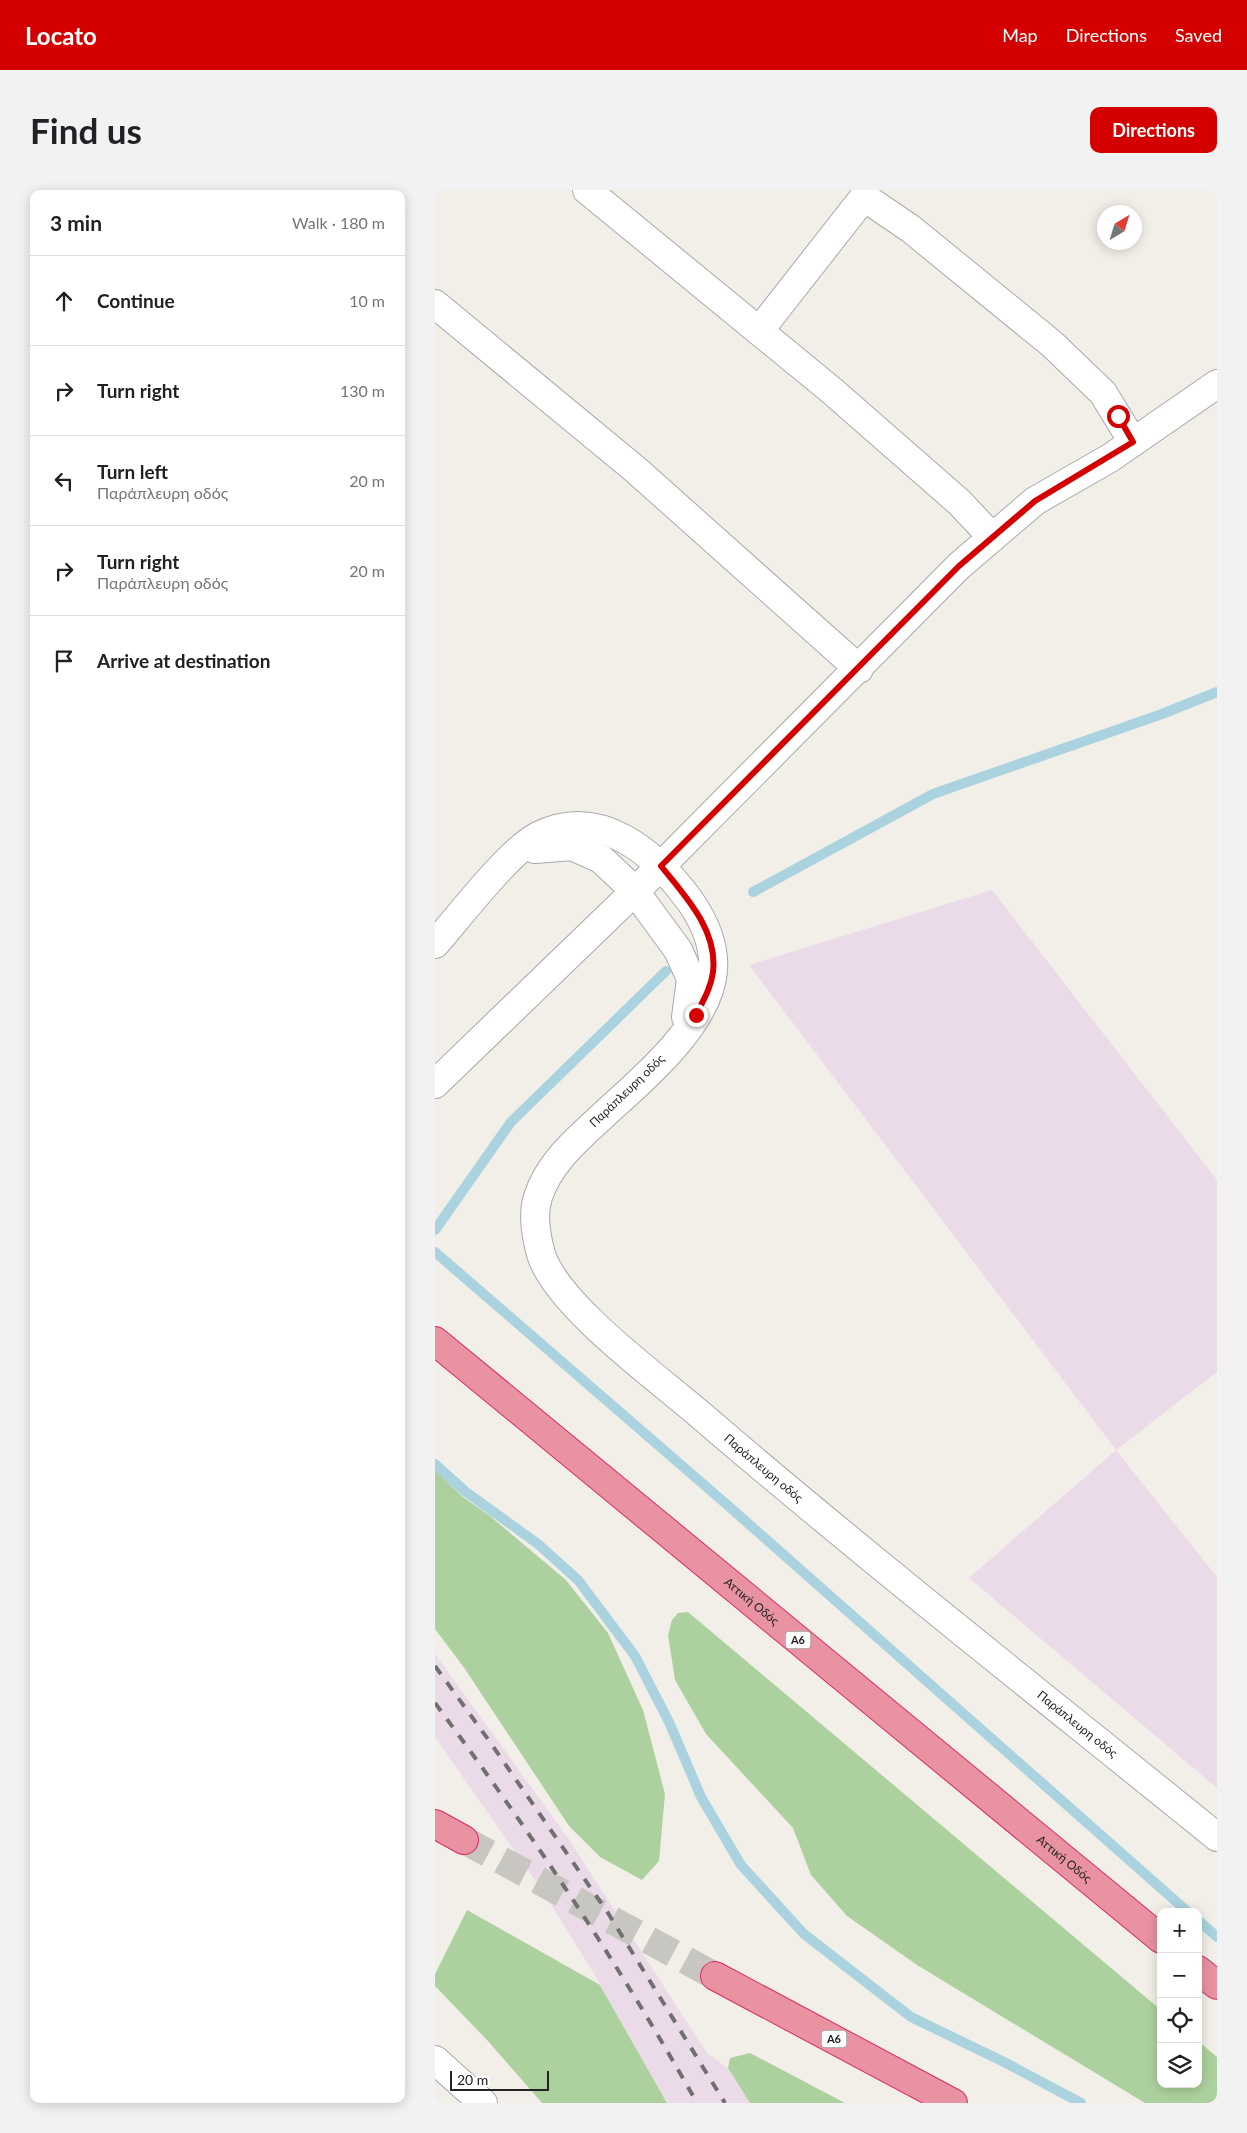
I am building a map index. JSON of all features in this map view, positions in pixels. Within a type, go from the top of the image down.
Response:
[{"type":"highway","name":"Αττική Οδός","points":[[435,1341],[1157,1936]]},
{"type":"highway","points":[[435,1824],[464,1840]]},
{"type":"highway","points":[[1202,1973],[1217,1985]]},
{"type":"highway","name":"Α6","points":[[715,1976],[953,2103]]},
{"type":"street","points":[[587,190],[831,390],[951,495],[992,537]]},
{"type":"street","points":[[759,331],[864,197],[911,229],[1052,344],[1103,393],[1133,442]]},
{"type":"street","points":[[435,304],[636,470],[859,669]]},
{"type":"street","points":[[435,1084],[661,866],[859,669],[959,566],[1035,501],[1133,442],[1217,384]]},
{"type":"street","name":"Παράπλευρη οδός","points":[[435,944],[508,860],[536,837],[571,826],[605,829],[642,850],[661,866],[692,904],[711,941],[713,971],[708,992],[696,1015],[679,1039],[655,1067],[570,1146],[552,1170],[538,1197],[534,1222],[542,1258],[562,1292],[603,1331],[808,1507],[1217,1837]]},
{"type":"street","name":"Παράπλευρη οδός","points":[[508,860],[540,847],[572,846],[601,859],[634,890],[678,950],[691,979],[689,1006],[679,1039]]},
{"type":"street","points":[[435,2060],[483,2103]]},
{"type":"shaded area","points":[[992,890],[1217,1180],[1217,1372],[1116,1450],[749,965]]},
{"type":"shaded area","points":[[1116,1450],[1217,1577],[1217,1788],[969,1578]]},
{"type":"shaded area","points":[[435,1654],[568,1838],[707,2053],[728,2068],[750,2103],[667,2103],[596,1977],[545,1895],[435,1737]]},
{"type":"green space","points":[[435,1470],[463,1497],[490,1516],[566,1580],[608,1633],[643,1710],[665,1794],[659,1861],[642,1880],[600,1857],[569,1826],[465,1669],[435,1629]]},
{"type":"green space","points":[[688,1612],[1157,2007],[1157,2088],[1202,2088],[1202,2044],[1217,2057],[1217,2103],[1145,2103],[917,1965],[847,1916],[811,1875],[793,1828],[706,1734],[675,1680],[668,1635],[672,1620],[678,1613]]},
{"type":"green space","points":[[467,1910],[600,1985],[667,2103],[542,2103],[487,2040],[435,1986],[435,1974]]},
{"type":"green space","points":[[750,2053],[845,2103],[750,2103],[728,2068],[730,2058]]},
{"type":"waterway","points":[[753,892],[933,794],[1162,714],[1217,692]]},
{"type":"waterway","points":[[435,1230],[511,1122],[666,971]]},
{"type":"waterway","points":[[435,1252],[725,1503],[1183,1908]]},
{"type":"waterway","points":[[435,1464],[466,1492],[538,1544],[578,1580],[635,1656],[669,1722],[701,1797],[741,1865],[804,1934],[911,2017],[1004,2062],[1081,2103]]},
{"type":"waterway","points":[[1202,1924],[1217,1937]]},
{"type":"tunnel","points":[[464,1840],[715,1976]]},
{"type":"railway","points":[[435,1666],[608,1913],[725,2103]]},
{"type":"railway","points":[[435,1703],[539,1849],[605,1949],[697,2103]]},
{"type":"route","points":[[696,1015],[708,992],[713,971],[711,941],[692,904],[661,866],[859,669],[959,566],[1035,501],[1110,458],[1133,442],[1118,416]]}]
